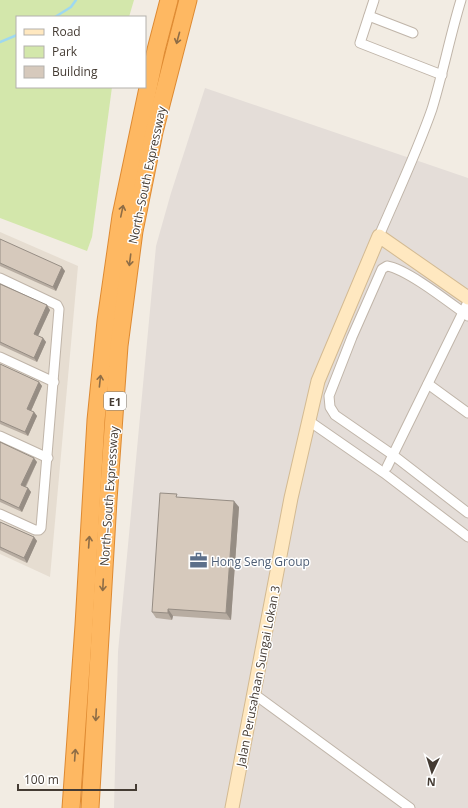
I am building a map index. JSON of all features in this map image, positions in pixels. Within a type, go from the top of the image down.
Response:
[{"type":"highway","name":"North–South Expressway","points":[[71,808],[85,610],[96,420],[106,321],[121,216],[156,50],[169,0]]},
{"type":"highway","name":"North–South Expressway","points":[[90,808],[119,346],[134,231],[154,132],[188,0]]},
{"type":"main road","points":[[380,236],[468,298]]},
{"type":"main road","name":"Jalan Perusahaan Sungai Lokan 3","points":[[232,808],[291,498],[318,381],[380,236]]},
{"type":"street","points":[[374,0],[360,43],[442,75]]},
{"type":"street","points":[[380,236],[431,110],[442,75],[461,0]]},
{"type":"street","points":[[369,16],[413,33]]},
{"type":"street","points":[[465,314],[426,286],[398,269],[387,266],[382,269],[352,337],[329,396],[330,407],[335,415],[468,512]]},
{"type":"street","points":[[0,278],[57,305],[59,309],[48,458],[41,528],[39,530],[35,530],[0,514]]},
{"type":"street","points":[[387,467],[465,314],[468,302]]},
{"type":"street","points":[[0,357],[54,382]]},
{"type":"street","points":[[428,384],[468,413]]},
{"type":"street","points":[[309,422],[384,473],[468,537]]},
{"type":"street","points":[[0,436],[48,458]]},
{"type":"street","points":[[254,694],[410,808]]},
{"type":"shaded area","points":[[205,88],[468,178],[468,808],[114,808],[118,652],[156,246],[171,193]]},
{"type":"shaded area","points":[[0,232],[78,266],[50,577],[0,554]]},
{"type":"green space","points":[[0,0],[134,0],[129,16],[16,16],[16,88],[112,88],[92,237],[87,251],[0,218]]},
{"type":"building","points":[[0,239],[62,267],[53,287],[0,263]]},
{"type":"building","points":[[0,284],[47,305],[34,334],[43,338],[34,358],[0,342]]},
{"type":"building","points":[[0,364],[39,382],[27,409],[34,412],[25,432],[0,421]]},
{"type":"building","points":[[0,442],[34,458],[21,485],[28,488],[19,508],[0,499]]},
{"type":"building","name":"Hong Seng Group","points":[[160,493],[177,494],[176,497],[234,501],[226,613],[168,609],[168,613],[152,612]]},
{"type":"building","points":[[0,522],[34,537],[24,558],[0,547]]},
{"type":"waterway","points":[[57,16],[71,7],[76,0]]},
{"type":"waterway","points":[[0,42],[16,35]]},
{"type":"place","name":"Hong Seng Group","points":[[198,561]]}]
